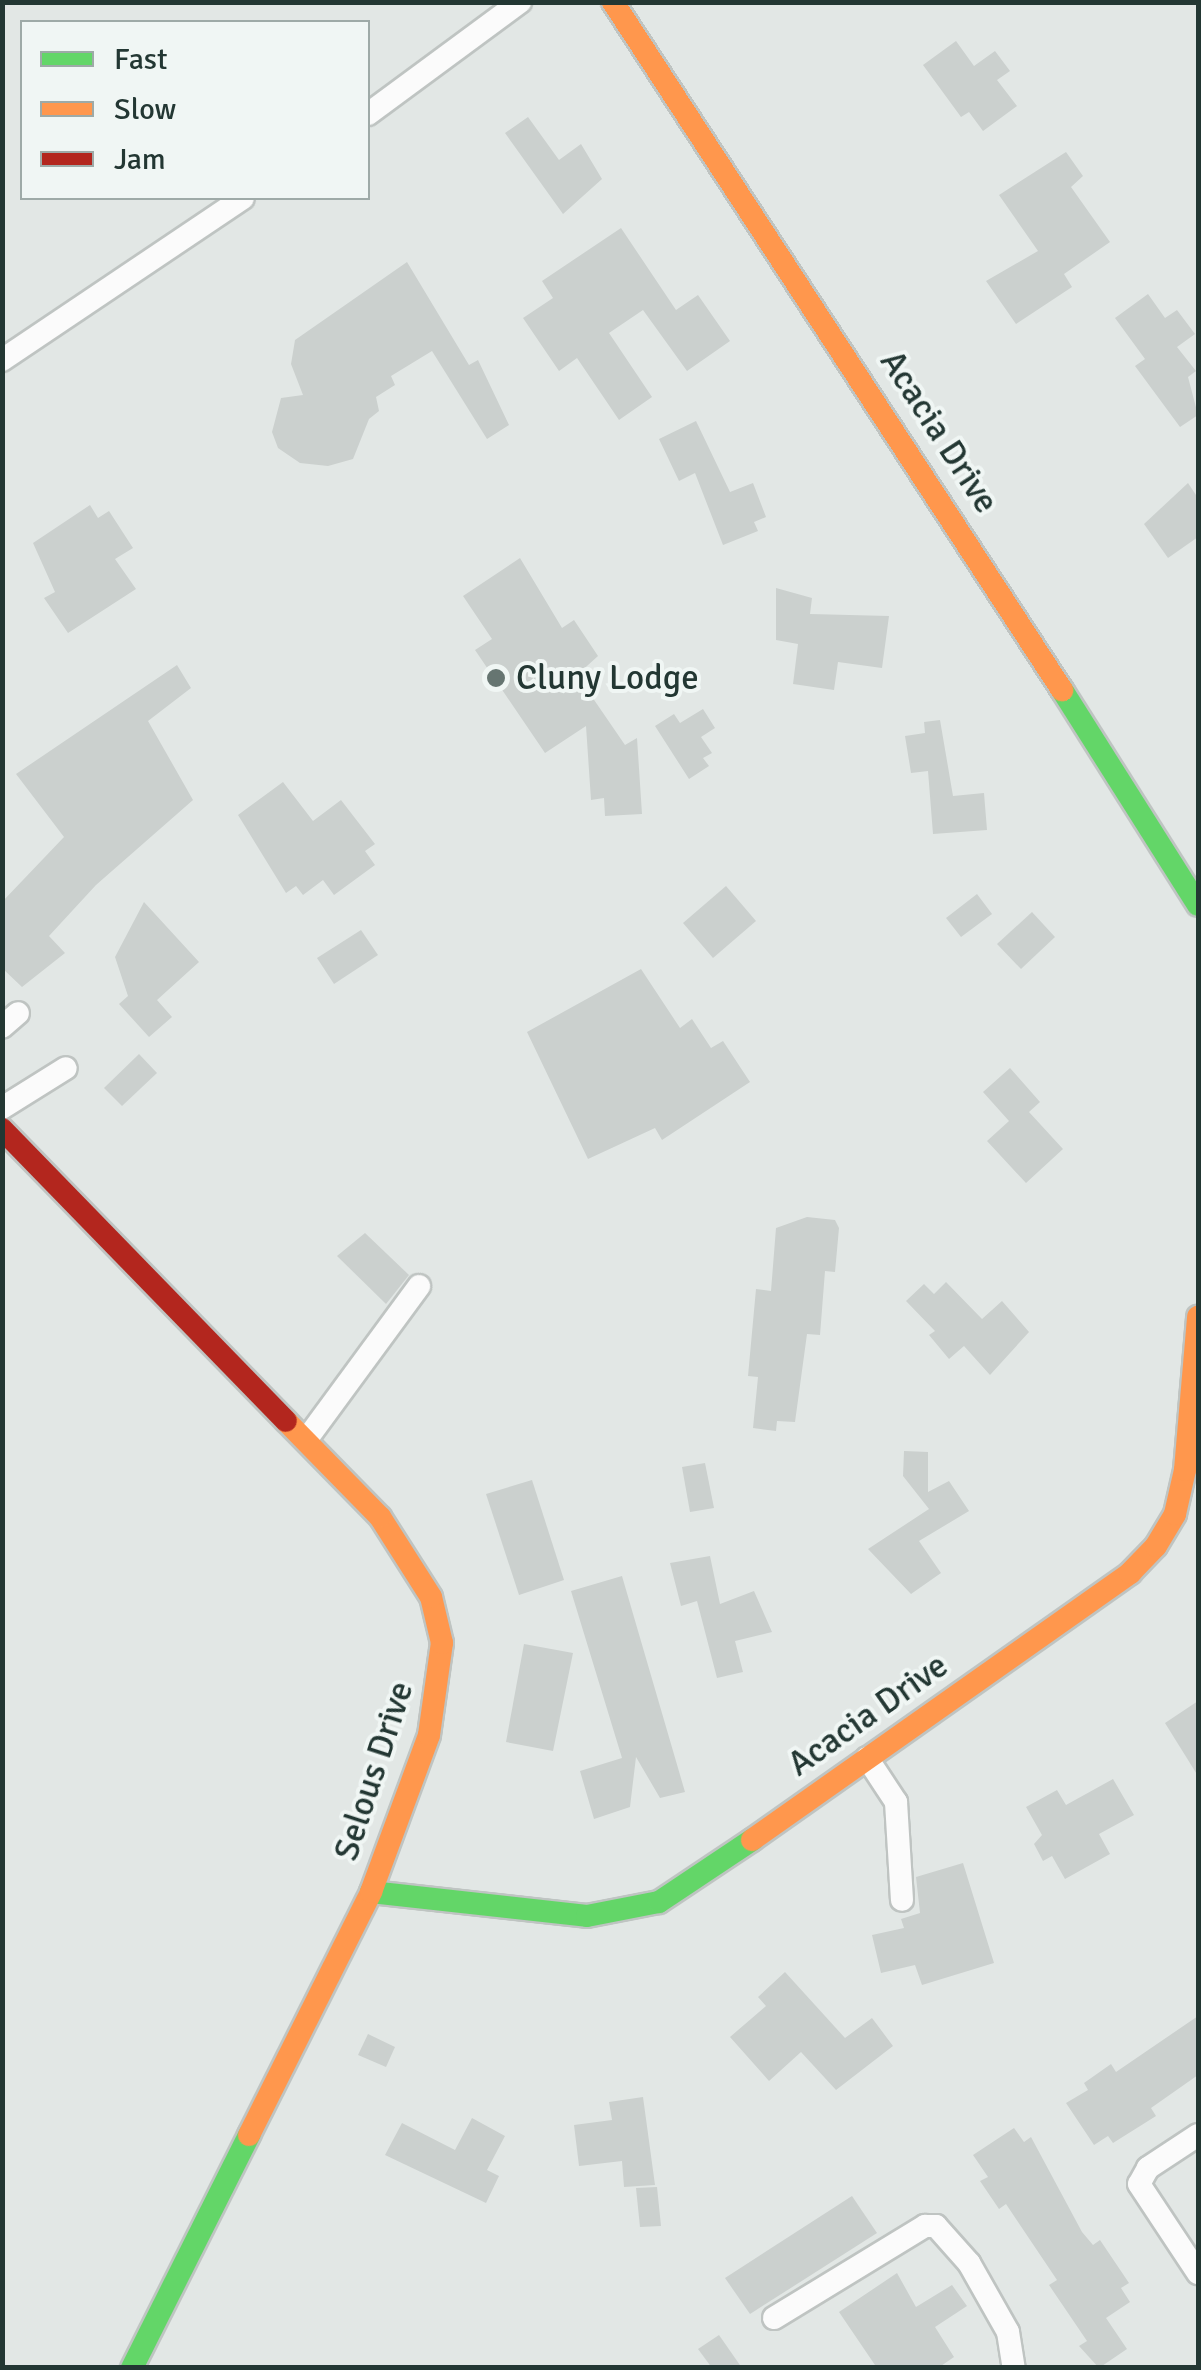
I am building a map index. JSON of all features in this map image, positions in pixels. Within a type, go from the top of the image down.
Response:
[{"type":"street","points":[[370,113],[520,2]]},
{"type":"street","name":"Acacia Drive","points":[[613,2],[927,476],[1198,905]]},
{"type":"street","points":[[2,360],[240,200]]},
{"type":"street","points":[[2,1108],[66,1068]]},
{"type":"street","name":"Selous Drive","points":[[2,1129],[380,1518],[431,1597],[442,1643],[429,1735],[371,1892],[138,2366]]},
{"type":"street","points":[[306,1440],[419,1286]]},
{"type":"street","name":"Acacia Drive","points":[[371,1892],[568,1915],[660,1902],[867,1758],[1130,1573],[1156,1546],[1175,1514],[1185,1470],[1198,1316]]},
{"type":"street","points":[[1175,1514],[1198,1521]]},
{"type":"street","points":[[867,1758],[896,1802],[902,1900]]},
{"type":"street","points":[[1195,2264],[1140,2184],[1148,2168],[1198,2135]]},
{"type":"street","points":[[774,2318],[925,2226],[936,2226],[969,2263],[1008,2332],[1014,2368]]},
{"type":"building","points":[[956,41],[974,66],[995,51],[1010,71],[997,80],[1017,106],[983,131],[969,112],[961,117],[923,65]]},
{"type":"building","points":[[528,117],[559,160],[581,144],[602,179],[563,214],[505,133]]},
{"type":"building","points":[[1066,152],[1083,176],[1071,187],[1110,242],[1064,274],[1072,287],[1016,324],[986,281],[1038,251],[999,195]]},
{"type":"building","points":[[621,228],[676,310],[698,295],[730,341],[687,371],[643,310],[609,333],[652,397],[619,420],[577,358],[559,371],[523,318],[553,298],[542,281]]},
{"type":"building","points":[[407,262],[469,365],[478,360],[509,425],[487,439],[432,351],[391,376],[395,385],[376,397],[379,411],[369,419],[353,459],[328,466],[300,463],[278,448],[272,432],[281,398],[303,395],[291,364],[295,340]]},
{"type":"building","points":[[1148,294],[1165,318],[1177,310],[1195,334],[1177,347],[1196,371],[1188,377],[1198,415],[1180,427],[1135,366],[1145,359],[1115,318]]},
{"type":"building","points":[[696,421],[730,492],[753,483],[766,517],[754,522],[758,531],[723,545],[695,473],[679,481],[659,439]]},
{"type":"building","points":[[1188,483],[1198,498],[1198,537],[1168,558],[1144,524]]},
{"type":"building","points":[[90,505],[98,518],[109,511],[133,548],[115,559],[136,589],[68,633],[44,598],[55,592],[33,543]]},
{"type":"building","points":[[520,558],[562,628],[574,620],[598,656],[577,675],[625,745],[637,738],[642,814],[605,816],[604,798],[591,800],[586,726],[545,753],[475,650],[492,639],[463,596]]},
{"type":"building","points":[[776,588],[812,598],[810,614],[889,616],[882,668],[838,662],[834,690],[793,684],[798,644],[776,640]]},
{"type":"building","points":[[177,665],[191,688],[148,721],[193,800],[96,885],[49,936],[65,953],[22,987],[2,968],[2,902],[64,837],[16,774]]},
{"type":"building","points":[[703,709],[715,728],[701,737],[712,753],[703,758],[709,766],[689,779],[655,726],[674,714],[680,723]]},
{"type":"building","points":[[940,720],[953,796],[984,793],[987,830],[933,834],[928,771],[911,773],[905,736],[925,733],[924,722]]},
{"type":"building","points":[[283,782],[313,821],[341,800],[375,844],[365,851],[375,865],[334,895],[323,880],[303,895],[296,886],[286,893],[238,815]]},
{"type":"building","points":[[726,886],[756,921],[713,958],[683,923]]},
{"type":"building","points":[[977,894],[992,914],[961,937],[946,918]]},
{"type":"building","points":[[144,902],[199,962],[157,1000],[172,1017],[149,1037],[119,1004],[128,996],[115,957]]},
{"type":"building","points":[[1032,912],[1055,937],[1021,969],[997,944]]},
{"type":"building","points":[[361,930],[378,955],[334,984],[317,958]]},
{"type":"building","points":[[641,969],[680,1028],[692,1019],[711,1048],[723,1041],[750,1082],[662,1140],[655,1128],[588,1159],[527,1032]]},
{"type":"building","points":[[139,1054],[157,1073],[122,1106],[104,1088]]},
{"type":"building","points":[[1010,1068],[1040,1102],[1029,1112],[1063,1149],[1026,1183],[987,1141],[1009,1121],[983,1092]]},
{"type":"building","points":[[807,1217],[835,1220],[839,1228],[835,1272],[825,1271],[820,1335],[807,1334],[795,1422],[777,1421],[776,1431],[753,1428],[758,1377],[748,1376],[756,1289],[771,1291],[776,1228]]},
{"type":"building","points":[[365,1233],[409,1275],[386,1304],[337,1256]]},
{"type":"building","points":[[946,1282],[982,1319],[1002,1301],[1029,1332],[990,1375],[964,1346],[949,1359],[929,1335],[935,1331],[906,1301],[924,1284],[934,1294]]},
{"type":"building","points":[[904,1451],[928,1452],[928,1492],[949,1481],[969,1511],[919,1541],[941,1573],[911,1594],[868,1549],[929,1509],[903,1476]]},
{"type":"building","points":[[705,1463],[714,1508],[690,1512],[682,1467]]},
{"type":"building","points":[[532,1480],[564,1580],[519,1595],[486,1494]]},
{"type":"building","points":[[710,1556],[720,1604],[754,1591],[772,1632],[735,1641],[743,1672],[717,1678],[697,1601],[681,1606],[670,1563]]},
{"type":"building","points":[[622,1576],[685,1792],[660,1798],[636,1757],[630,1807],[594,1819],[580,1771],[622,1758],[571,1591]]},
{"type":"building","points":[[524,1644],[573,1653],[553,1751],[506,1742]]},
{"type":"building","points":[[1198,1701],[1198,1776],[1165,1723]]},
{"type":"building","points":[[1113,1779],[1134,1815],[1099,1834],[1110,1854],[1065,1879],[1052,1856],[1043,1861],[1034,1844],[1042,1835],[1026,1807],[1057,1790],[1066,1805]]},
{"type":"building","points":[[963,1863],[994,1963],[922,1985],[915,1965],[881,1973],[872,1935],[904,1928],[901,1919],[920,1913],[916,1877]]},
{"type":"building","points":[[785,1972],[845,2038],[872,2018],[893,2046],[836,2090],[801,2052],[769,2081],[730,2037],[766,2006],[758,1997]]},
{"type":"building","points":[[1198,2016],[1198,2075],[1151,2108],[1156,2116],[1113,2143],[1108,2136],[1094,2145],[1066,2103],[1088,2090],[1084,2083],[1111,2064],[1116,2072]]},
{"type":"building","points":[[368,2034],[395,2047],[386,2067],[358,2055]]},
{"type":"building","points":[[643,2097],[655,2185],[624,2187],[622,2161],[579,2166],[574,2125],[612,2120],[609,2102]]},
{"type":"building","points":[[472,2118],[505,2136],[487,2170],[499,2176],[486,2203],[385,2155],[402,2123],[455,2150]]},
{"type":"building","points":[[1014,2128],[1024,2142],[1031,2137],[1082,2232],[1093,2245],[1100,2240],[1129,2283],[1121,2288],[1130,2302],[1106,2318],[1127,2349],[1099,2368],[1079,2346],[1087,2341],[1049,2285],[1057,2280],[1006,2204],[999,2209],[980,2181],[988,2177],[973,2155]]},
{"type":"building","points":[[657,2187],[661,2226],[640,2227],[636,2188]]},
{"type":"building","points":[[852,2196],[877,2233],[750,2314],[725,2278]]},
{"type":"building","points":[[897,2273],[916,2307],[952,2285],[967,2306],[935,2327],[954,2357],[938,2368],[877,2368],[839,2312]]},
{"type":"building","points":[[719,2335],[742,2368],[712,2368],[698,2349]]},
{"type":"traffic: fast","points":[[1062,690],[1198,905]]},
{"type":"traffic: fast","points":[[371,1892],[587,1916],[659,1902],[752,1840]]},
{"type":"traffic: fast","points":[[132,2368],[249,2135]]},
{"type":"traffic: slow","points":[[613,2],[1062,690]]},
{"type":"traffic: slow","points":[[752,1840],[1130,1573],[1156,1546],[1175,1514],[1185,1470],[1198,1317]]},
{"type":"traffic: slow","points":[[249,2135],[371,1892],[429,1735],[442,1643],[431,1597],[380,1517],[286,1421]]},
{"type":"traffic: jam","points":[[2,1129],[286,1421]]},
{"type":"place","name":"Cluny Lodge","points":[[496,678]]}]
